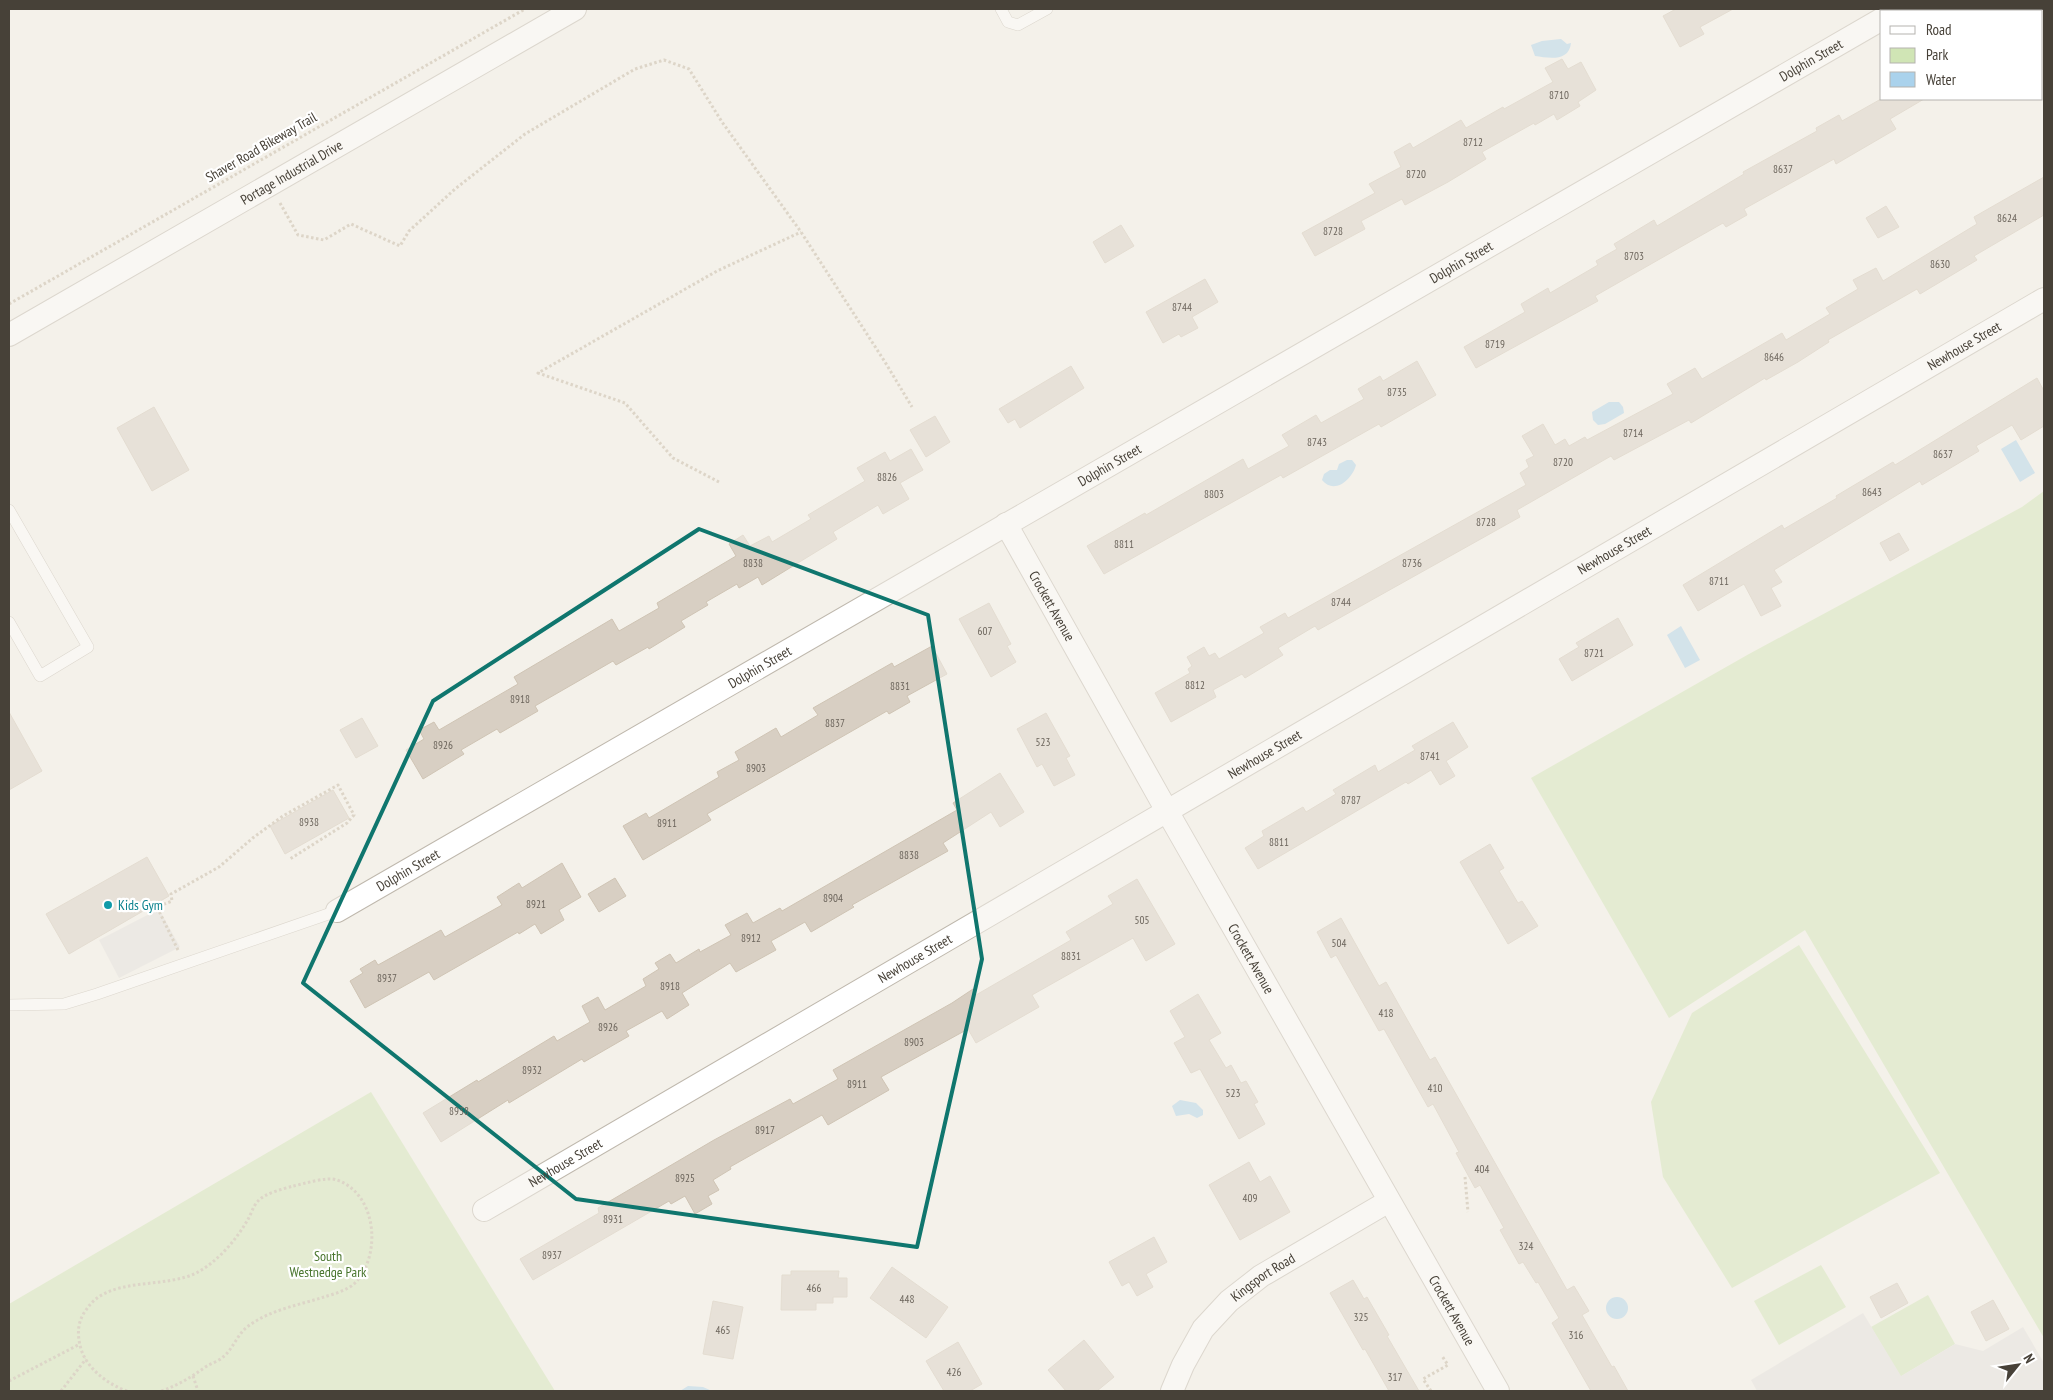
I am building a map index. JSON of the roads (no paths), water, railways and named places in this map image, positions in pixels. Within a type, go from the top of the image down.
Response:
[{"type":"street","name":"Portage Industrial Drive","points":[[9,335],[575,9]]},
{"type":"street","name":"Dolphin Street","points":[[337,911],[1880,20]]},
{"type":"street","name":"Newhouse Street","points":[[484,1210],[2044,299]]},
{"type":"street","name":"Crockett Avenue","points":[[1006,524],[1167,811],[1498,1391]]},
{"type":"street","name":"Kingsport Road","points":[[1172,1391],[1183,1365],[1204,1329],[1229,1301],[1261,1276],[1389,1201]]},
{"type":"lane","points":[[1001,9],[1008,22],[1018,26],[1047,9]]},
{"type":"lane","points":[[9,510],[88,648],[40,676],[9,622]]},
{"type":"lane","points":[[9,1005],[64,1004],[337,911]]},
{"type":"water","points":[[1561,39],[1567,44],[1571,43],[1569,49],[1562,56],[1535,56],[1531,45],[1542,41]]},
{"type":"water","points":[[1609,402],[1619,402],[1623,407],[1624,413],[1605,424],[1598,425],[1593,420],[1592,412]]},
{"type":"water","points":[[2016,440],[2035,473],[2020,482],[2001,449]]},
{"type":"water","points":[[1352,460],[1356,465],[1351,476],[1342,484],[1332,486],[1322,480],[1324,474],[1330,470],[1337,470],[1339,464]]},
{"type":"water","points":[[1681,626],[1700,660],[1685,668],[1667,635]]},
{"type":"water","points":[[1180,1100],[1196,1103],[1203,1110],[1203,1115],[1197,1118],[1189,1114],[1176,1116],[1172,1106]]},
{"type":"water","points":[[1613,1297],[1621,1297],[1628,1304],[1628,1312],[1621,1319],[1613,1319],[1606,1312],[1606,1304]]},
{"type":"water","points":[[688,1386],[703,1387],[712,1391],[680,1391]]},
{"type":"place","name":"Kids Gym","points":[[108,905]]},
{"type":"park label","name":"South Westnedge Park","points":[[328,1264]]}]
